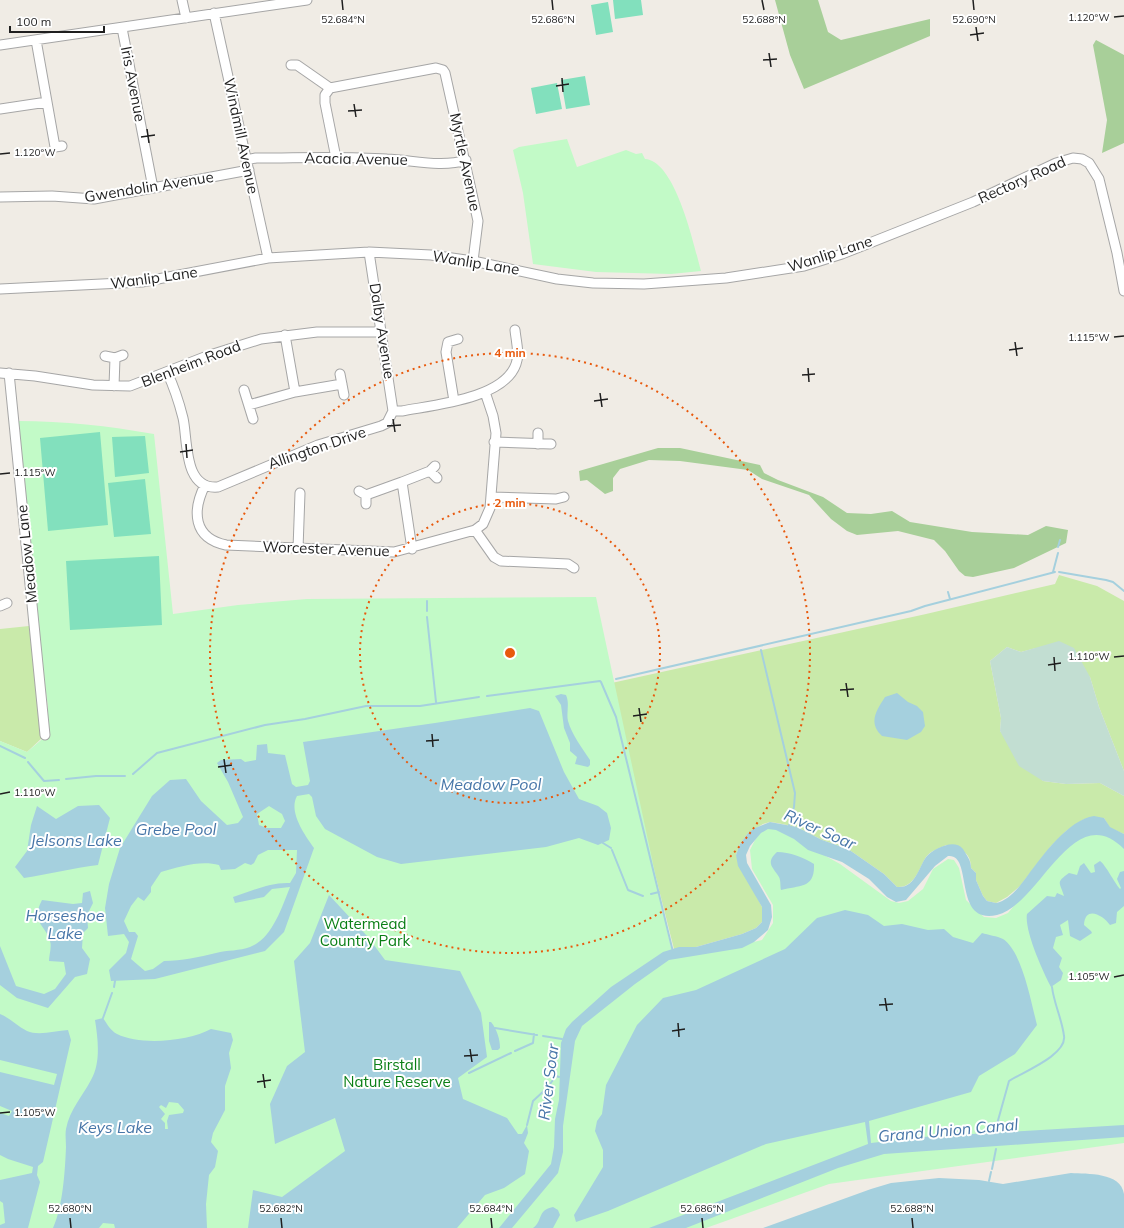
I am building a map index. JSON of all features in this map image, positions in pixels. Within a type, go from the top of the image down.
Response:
[{"type":"street","points":[[182,0],[186,18]]},
{"type":"street","points":[[0,45],[214,14],[265,3],[306,0]]},
{"type":"street","name":"Windmill Avenue","points":[[214,14],[268,258]]},
{"type":"street","name":"Iris Avenue","points":[[122,28],[154,188]]},
{"type":"street","points":[[36,40],[55,148],[62,146]]},
{"type":"street","points":[[296,64],[330,88],[326,95],[325,103],[336,158]]},
{"type":"street","name":"Myrtle Avenue","points":[[330,88],[436,68],[443,70],[466,160],[478,221],[473,261]]},
{"type":"street","points":[[0,109],[47,102]]},
{"type":"street","name":"Acacia Avenue","points":[[246,160],[256,158],[336,158],[386,159],[444,163],[457,163],[466,160]]},
{"type":"street","name":"Rectory Road","points":[[942,214],[1002,189],[1060,161],[1073,158],[1082,159],[1094,169],[1103,190],[1124,291]]},
{"type":"street","name":"Gwendolin Avenue","points":[[0,197],[52,196],[94,199],[249,170]]},
{"type":"street","name":"Wanlip Lane","points":[[0,289],[141,283],[268,258],[370,252],[408,253],[473,261],[557,279],[593,283],[644,284],[713,280],[764,273],[809,264],[842,254],[942,214]]},
{"type":"street","name":"Dalby Avenue","points":[[370,252],[393,411]]},
{"type":"street","points":[[393,411],[402,412],[454,401],[485,392],[508,378],[516,363],[517,348],[515,330]]},
{"type":"street","name":"Blenheim Road","points":[[4,373],[114,386],[130,386],[235,346],[285,335],[317,332],[382,332]]},
{"type":"street","points":[[285,335],[295,392]]},
{"type":"street","points":[[454,401],[445,340],[458,339]]},
{"type":"street","points":[[517,348],[527,347]]},
{"type":"street","points":[[105,356],[119,356],[114,386]]},
{"type":"street","points":[[167,372],[181,408],[191,469],[205,485]]},
{"type":"street","name":"Meadow Lane","points":[[4,373],[45,735]]},
{"type":"street","points":[[340,374],[344,395]]},
{"type":"street","points":[[249,405],[295,392],[342,384]]},
{"type":"street","points":[[244,390],[253,419]]},
{"type":"street","points":[[485,392],[493,416],[496,433],[494,442],[491,497],[487,517],[475,530],[494,557],[501,561],[570,563]]},
{"type":"street","name":"Allington Drive","points":[[205,485],[218,487],[318,446],[381,426],[388,423],[393,411]]},
{"type":"street","points":[[538,434],[538,444]]},
{"type":"street","points":[[494,442],[551,444]]},
{"type":"street","points":[[364,496],[433,469],[437,478]]},
{"type":"street","points":[[402,482],[412,549]]},
{"type":"street","name":"Worcester Avenue","points":[[205,485],[196,509],[197,518],[205,535],[211,540],[226,545],[387,553],[401,552],[475,530]]},
{"type":"street","points":[[491,497],[559,501]]},
{"type":"street","points":[[298,549],[300,498],[310,502]]},
{"type":"green space","points":[[613,0],[641,0],[643,15],[615,19]]},
{"type":"green space","points":[[775,0],[818,0],[828,32],[841,40],[930,19],[930,36],[804,89],[790,55]]},
{"type":"green space","points":[[608,2],[613,32],[596,35],[591,5]]},
{"type":"green space","points":[[1096,40],[1124,55],[1124,143],[1102,153],[1107,120],[1093,45]]},
{"type":"green space","points":[[585,76],[590,105],[566,109],[561,80]]},
{"type":"green space","points":[[557,83],[562,109],[536,114],[531,88]]},
{"type":"green space","points":[[567,139],[577,167],[626,150],[636,154],[642,153],[645,159],[656,163],[666,174],[682,206],[701,271],[671,274],[596,272],[533,264],[523,193],[513,150],[519,147]]},
{"type":"green space","name":"Watermead Country Park","points":[[18,421],[86,424],[154,434],[173,614],[238,605],[307,599],[596,597],[673,957],[720,950],[762,940],[773,923],[773,905],[752,869],[750,850],[756,838],[765,828],[774,827],[840,864],[891,901],[899,903],[908,901],[923,889],[933,869],[948,859],[954,860],[959,868],[966,900],[984,917],[996,918],[1008,913],[1051,861],[1087,831],[1096,830],[1124,843],[1124,1143],[829,1184],[706,1228],[0,1228],[0,741],[27,752],[47,735],[48,707],[37,626]]},
{"type":"green space","points":[[100,432],[108,525],[48,531],[40,438]]},
{"type":"green space","points":[[145,436],[149,473],[115,477],[112,437]]},
{"type":"green space","points":[[658,448],[680,448],[760,465],[764,473],[778,480],[823,497],[847,513],[871,514],[892,511],[910,522],[972,532],[1028,535],[1046,526],[1068,530],[1066,543],[1014,568],[973,577],[965,576],[959,571],[945,551],[934,540],[898,531],[857,535],[847,531],[831,519],[809,495],[762,479],[748,470],[680,461],[649,460],[620,469],[613,478],[613,491],[605,494],[587,480],[580,481],[579,471]]},
{"type":"green space","points":[[145,479],[151,534],[114,537],[108,483]]},
{"type":"green space","points":[[159,556],[162,625],[70,630],[66,561]]},
{"type":"green space","points":[[1059,575],[1097,586],[1124,601],[1124,771],[1099,707],[1090,677],[1036,648],[1021,652],[1007,647],[990,661],[1001,718],[1000,731],[1043,781],[1066,784],[1100,783],[1124,796],[1124,834],[1110,828],[1104,818],[1084,819],[1066,831],[1051,846],[1020,886],[1007,897],[996,903],[987,901],[983,896],[976,880],[976,873],[971,868],[967,854],[956,848],[946,845],[930,853],[926,857],[912,881],[903,886],[897,887],[884,874],[848,849],[822,840],[797,827],[770,822],[763,824],[748,833],[740,844],[736,855],[762,907],[762,922],[756,928],[742,934],[696,947],[674,949],[607,684],[1055,584]]},
{"type":"green space","points":[[29,626],[43,737],[27,752],[0,741],[0,629]]},
{"type":"green space","points":[[1059,641],[1074,648],[1090,677],[1099,707],[1124,771],[1124,796],[1100,783],[1066,784],[1043,781],[1019,766],[1000,731],[1001,718],[990,661],[1007,647],[1021,652]]},
{"type":"water","points":[[897,693],[908,702],[917,706],[923,712],[925,726],[921,732],[907,740],[882,736],[874,722],[876,712],[885,697]]},
{"type":"water","points":[[561,694],[566,695],[568,702],[568,721],[575,736],[590,760],[590,765],[588,767],[575,764],[577,757],[570,751],[570,743],[564,728],[561,705],[555,696]]},
{"type":"water","name":"Meadow Pool","points":[[530,708],[539,711],[564,772],[579,799],[598,806],[607,813],[611,828],[609,840],[598,845],[579,838],[546,847],[401,864],[377,857],[325,829],[316,816],[312,797],[309,794],[297,796],[295,802],[296,816],[302,830],[314,848],[284,932],[265,951],[155,979],[111,981],[109,970],[126,953],[129,942],[124,934],[108,936],[105,908],[109,884],[120,848],[152,796],[170,780],[186,779],[201,801],[227,825],[238,823],[243,817],[228,782],[217,763],[221,760],[241,759],[245,762],[256,760],[257,745],[267,744],[268,753],[285,755],[292,784],[296,787],[308,785],[310,781],[303,742]],"holes":[[[269,806],[282,814],[285,821],[281,828],[267,828],[259,825],[257,814]],[[268,850],[297,850],[296,873],[290,883],[268,885],[233,897],[235,903],[264,897],[272,889],[290,887],[275,922],[258,943],[242,949],[184,960],[164,961],[153,969],[145,971],[131,959],[138,936],[135,932],[129,932],[124,921],[131,906],[138,897],[144,901],[151,892],[151,887],[161,872],[204,863],[219,865],[221,870],[235,869],[245,863],[251,865],[254,863],[258,855]]]},
{"type":"water","name":"Jelsons Lake","points":[[99,805],[110,818],[98,865],[24,878],[15,867],[27,851],[31,825],[37,806],[56,819],[78,806]]},
{"type":"water","points":[[1094,816],[1104,818],[1110,827],[1124,834],[1124,849],[1106,836],[1089,836],[1073,844],[1028,893],[1013,907],[997,915],[983,915],[974,910],[965,888],[960,865],[956,858],[948,856],[935,866],[906,900],[896,902],[887,897],[869,879],[842,862],[808,850],[794,839],[776,830],[768,829],[761,833],[750,846],[746,855],[747,863],[771,905],[772,917],[768,930],[754,942],[742,948],[669,960],[635,984],[582,1026],[575,1041],[563,1126],[563,1152],[558,1173],[512,1228],[499,1228],[551,1164],[554,1147],[555,1119],[559,1100],[561,1043],[566,1029],[572,1022],[611,987],[663,952],[679,947],[696,947],[742,934],[756,928],[762,922],[762,907],[738,866],[736,855],[740,844],[748,833],[755,828],[770,822],[797,827],[822,840],[848,849],[884,874],[897,887],[903,887],[913,880],[924,860],[934,850],[955,844],[963,849],[968,858],[971,868],[976,873],[976,880],[983,896],[987,901],[996,903],[1006,899],[1022,884],[1041,858],[1066,831],[1084,819]]},
{"type":"water","points":[[777,852],[796,855],[814,864],[814,872],[809,882],[800,886],[781,890],[780,879],[771,865],[771,859]]},
{"type":"water","points":[[1100,861],[1120,889],[1121,888],[1117,879],[1120,872],[1124,871],[1124,906],[1117,912],[1116,923],[1110,925],[1099,915],[1088,915],[1085,919],[1084,925],[1092,933],[1080,941],[1070,936],[1068,920],[1060,925],[1063,935],[1056,937],[1053,948],[1062,958],[1059,967],[1063,973],[1061,980],[1051,987],[1039,962],[1031,940],[1028,930],[1027,914],[1047,896],[1055,897],[1057,893],[1064,896],[1060,881],[1069,873],[1077,875],[1080,866],[1084,863],[1091,873],[1095,872],[1094,865]]},
{"type":"water","name":"Horseshoe Lake","points":[[90,891],[93,903],[87,915],[88,928],[83,933],[82,948],[90,959],[87,974],[75,977],[48,1008],[17,998],[0,985],[0,946],[16,986],[44,994],[55,989],[66,974],[64,962],[49,961],[51,943],[38,919],[39,908],[42,900],[73,904],[82,903],[83,893]]},
{"type":"water","points":[[329,895],[368,937],[385,960],[460,971],[481,1013],[487,1057],[458,1078],[463,1099],[507,1118],[518,1134],[522,1134],[527,1125],[528,1133],[524,1143],[529,1151],[525,1174],[504,1188],[485,1195],[457,1228],[248,1228],[253,1190],[282,1197],[345,1151],[335,1118],[275,1144],[270,1104],[287,1066],[305,1052],[294,961],[310,943]]},
{"type":"water","points":[[845,910],[868,915],[884,926],[902,924],[928,930],[944,929],[953,937],[973,943],[982,933],[1003,939],[1010,945],[1021,965],[1037,1025],[1015,1054],[979,1076],[971,1092],[869,1121],[871,1143],[923,1137],[1124,1125],[1124,1137],[884,1154],[838,1168],[686,1228],[649,1228],[868,1144],[865,1122],[766,1144],[608,1211],[576,1222],[574,1215],[603,1167],[603,1150],[595,1131],[597,1121],[602,1114],[606,1085],[637,1025],[663,998],[696,990],[785,949],[817,918]]},
{"type":"water","points":[[0,1014],[23,1029],[31,1032],[41,1033],[68,1030],[71,1040],[43,1162],[38,1166],[37,1175],[40,1182],[28,1228],[0,1228],[0,1225],[5,1223],[3,1203],[0,1201],[0,1180],[32,1173],[33,1167],[0,1155],[0,1113],[9,1116],[12,1111],[0,1106],[0,1072],[54,1085],[57,1074],[0,1060]]},
{"type":"water","name":"Keys Lake","points":[[103,1018],[115,1033],[127,1038],[139,1040],[151,1041],[178,1039],[190,1037],[211,1029],[231,1033],[233,1040],[229,1053],[231,1068],[225,1086],[225,1110],[213,1133],[211,1142],[218,1151],[215,1167],[209,1175],[206,1204],[207,1228],[115,1228],[114,1224],[103,1223],[99,1228],[53,1228],[59,1209],[63,1188],[66,1156],[66,1131],[68,1122],[73,1109],[91,1080],[96,1066],[98,1043],[95,1020]],"holes":[[[169,1102],[178,1103],[184,1110],[183,1113],[169,1115],[167,1121],[168,1129],[165,1129],[165,1123],[161,1119],[165,1114],[159,1107],[161,1105],[166,1108]]]},
{"type":"water","points":[[489,1022],[491,1022],[498,1035],[500,1048],[498,1050],[492,1050],[489,1041]]},
{"type":"water","points":[[1071,1173],[1094,1174],[1110,1178],[1122,1187],[1124,1194],[1124,1228],[763,1228],[891,1183],[939,1178],[979,1180],[1003,1184]]},
{"type":"water","points":[[553,1207],[558,1210],[560,1215],[553,1228],[533,1228],[538,1222],[542,1213],[548,1208]]},
{"type":"waterway","points":[[1058,547],[1060,540]]},
{"type":"waterway","points":[[1053,572],[1058,553]]},
{"type":"waterway","points":[[616,679],[911,611],[1055,572]]},
{"type":"waterway","points":[[1059,572],[1113,582],[1124,591]]},
{"type":"waterway","points":[[948,592],[950,599]]},
{"type":"waterway","points":[[427,601],[427,611]]},
{"type":"waterway","points":[[427,617],[436,702]]},
{"type":"waterway","name":"River Soar","points":[[761,650],[795,793],[794,807],[789,826]]},
{"type":"waterway","points":[[487,696],[601,682],[616,717],[673,952]]},
{"type":"waterway","points":[[133,774],[157,753],[265,725],[305,719],[366,706],[420,706],[479,697]]},
{"type":"waterway","points":[[0,746],[25,758]]},
{"type":"waterway","points":[[28,762],[44,781],[59,780]]},
{"type":"waterway","points":[[66,779],[96,776],[125,776]]},
{"type":"waterway","points":[[603,843],[611,848]]},
{"type":"waterway","points":[[612,850],[628,890],[643,896]]},
{"type":"waterway","points":[[651,894],[659,892]]},
{"type":"waterway","points":[[114,987],[115,981]]},
{"type":"waterway","name":"Grand Union Canal","points":[[997,1124],[1009,1081],[1052,1056],[1059,1050],[1063,1043],[1063,1030],[1052,987]]},
{"type":"waterway","points":[[103,1018],[112,993]]},
{"type":"waterway","points":[[495,1028],[537,1035]]},
{"type":"waterway","points":[[515,1051],[533,1043],[534,1034]]},
{"type":"waterway","name":"River Soar","points":[[543,1036],[562,1039]]},
{"type":"waterway","points":[[469,1073],[511,1053]]},
{"type":"waterway","name":"River Soar","points":[[550,1084],[556,1076],[559,1077]]},
{"type":"waterway","name":"River Soar","points":[[527,1125],[533,1101],[546,1089]]},
{"type":"waterway","points":[[992,1169],[996,1149]]},
{"type":"waterway","points":[[989,1181],[991,1172]]},
{"type":"water label","name":"Grebe Pool","points":[[176,829]]},
{"type":"park label","name":"Birstall Nature Reserve","points":[[397,1074]]}]
